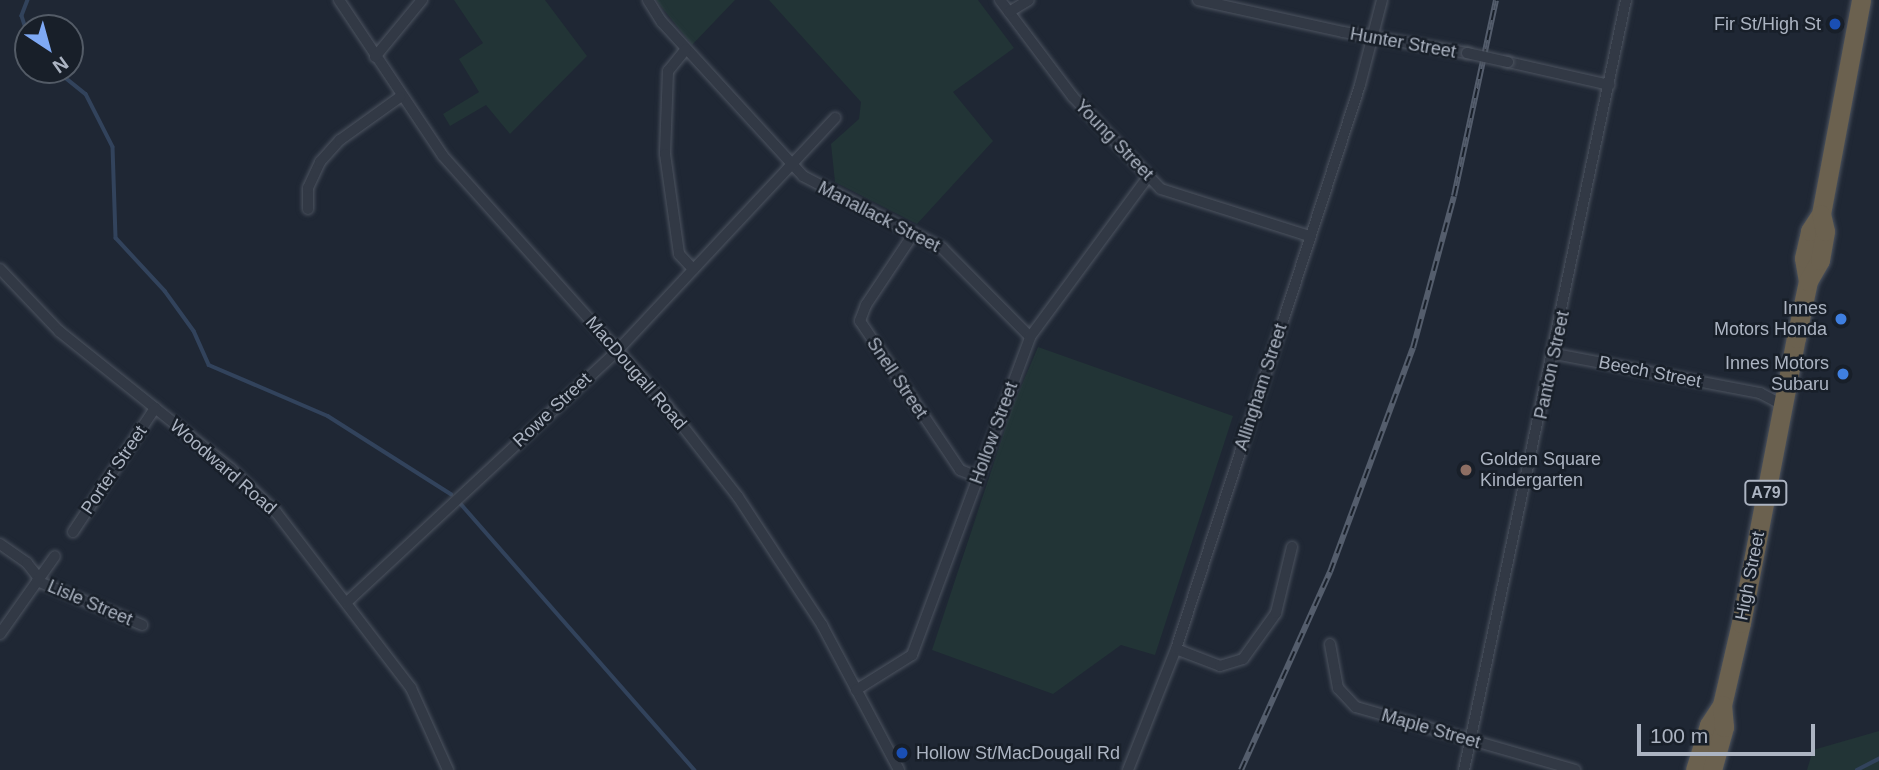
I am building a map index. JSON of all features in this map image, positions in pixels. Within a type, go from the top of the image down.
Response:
[{"type":"highway","name":"High Street","points":[[1695,770],[1709,725],[1721,705],[1808,281],[1822,250],[1825,231],[1821,214],[1861,0]]},
{"type":"highway","name":"High Street","points":[[1712,770],[1724,727],[1721,705]]},
{"type":"street","name":"MacDougall Road","points":[[339,0],[400,97],[452,167],[618,350],[745,507],[822,625],[899,770]]},
{"type":"street","points":[[375,57],[422,0]]},
{"type":"street","name":"Manallack Street","points":[[648,0],[686,49],[790,163],[817,185],[914,233],[949,254],[1030,337]]},
{"type":"street","name":"Young Street","points":[[1000,0],[1073,97],[1148,177],[1170,194],[1309,236]]},
{"type":"street","points":[[1009,12],[1029,0]]},
{"type":"street","name":"Hunter Street","points":[[1198,0],[1372,38],[1467,53],[1609,85]]},
{"type":"street","name":"Allingham Street","points":[[1128,770],[1176,649],[1382,0]]},
{"type":"street","name":"Panton Street","points":[[1464,770],[1555,354],[1626,0]]},
{"type":"street","points":[[686,49],[668,71],[664,146],[679,254],[693,269]]},
{"type":"street","points":[[308,209],[308,188],[320,162],[340,140],[400,97]]},
{"type":"street","name":"Rowe Street","points":[[347,602],[618,350],[790,163],[835,118]]},
{"type":"street","name":"Hollow Street","points":[[856,690],[912,655],[1030,337],[1148,177]]},
{"type":"street","name":"Snell Street","points":[[914,233],[860,321],[960,470],[978,477]]},
{"type":"street","name":"Woodward Road","points":[[0,269],[59,331],[260,495],[347,602],[411,688],[448,770]]},
{"type":"street","name":"Beech Street","points":[[1555,354],[1760,393],[1783,405]]},
{"type":"street","name":"Porter Street","points":[[73,532],[155,408]]},
{"type":"street","name":"Lisle Street","points":[[0,544],[27,563],[38,579],[142,625]]},
{"type":"street","points":[[1176,649],[1220,666],[1244,659],[1276,613],[1292,547]]},
{"type":"street","points":[[0,634],[55,556]]},
{"type":"street","name":"Maple Street","points":[[1330,644],[1335,679],[1349,702],[1575,770]]},
{"type":"shaded area","points":[[454,0],[545,0],[587,56],[510,134],[486,105],[450,126],[443,114],[479,92],[459,59],[483,43]]},
{"type":"shaded area","points":[[656,0],[735,0],[692,45]]},
{"type":"shaded area","points":[[769,0],[978,0],[1014,48],[953,92],[993,141],[917,224],[835,182],[831,144],[859,119],[861,102]]},
{"type":"shaded area","points":[[1038,347],[1233,416],[1155,655],[1121,645],[1053,694],[932,650],[1012,408]]},
{"type":"shaded area","points":[[1879,731],[1879,770],[1807,770],[1813,750]]},
{"type":"waterway","points":[[23,14],[28,0]]},
{"type":"waterway","points":[[74,84],[86,94],[113,147],[116,238],[165,291],[194,331],[209,365],[328,416],[451,494]]},
{"type":"waterway","points":[[461,504],[695,770]]},
{"type":"waterway","points":[[1857,770],[1879,759]]},
{"type":"railway","points":[[1241,770],[1330,572],[1413,348],[1454,196],[1496,0]]},
{"type":"place","name":"Fir St/High St","points":[[1835,24]]},
{"type":"place","name":"Innes Motors Honda","points":[[1841,319]]},
{"type":"place","name":"Innes Motors Subaru","points":[[1843,374]]},
{"type":"place","name":"Golden Square Kindergarten","points":[[1466,470]]},
{"type":"place","name":"Hollow St/MacDougall Rd","points":[[902,753]]}]
